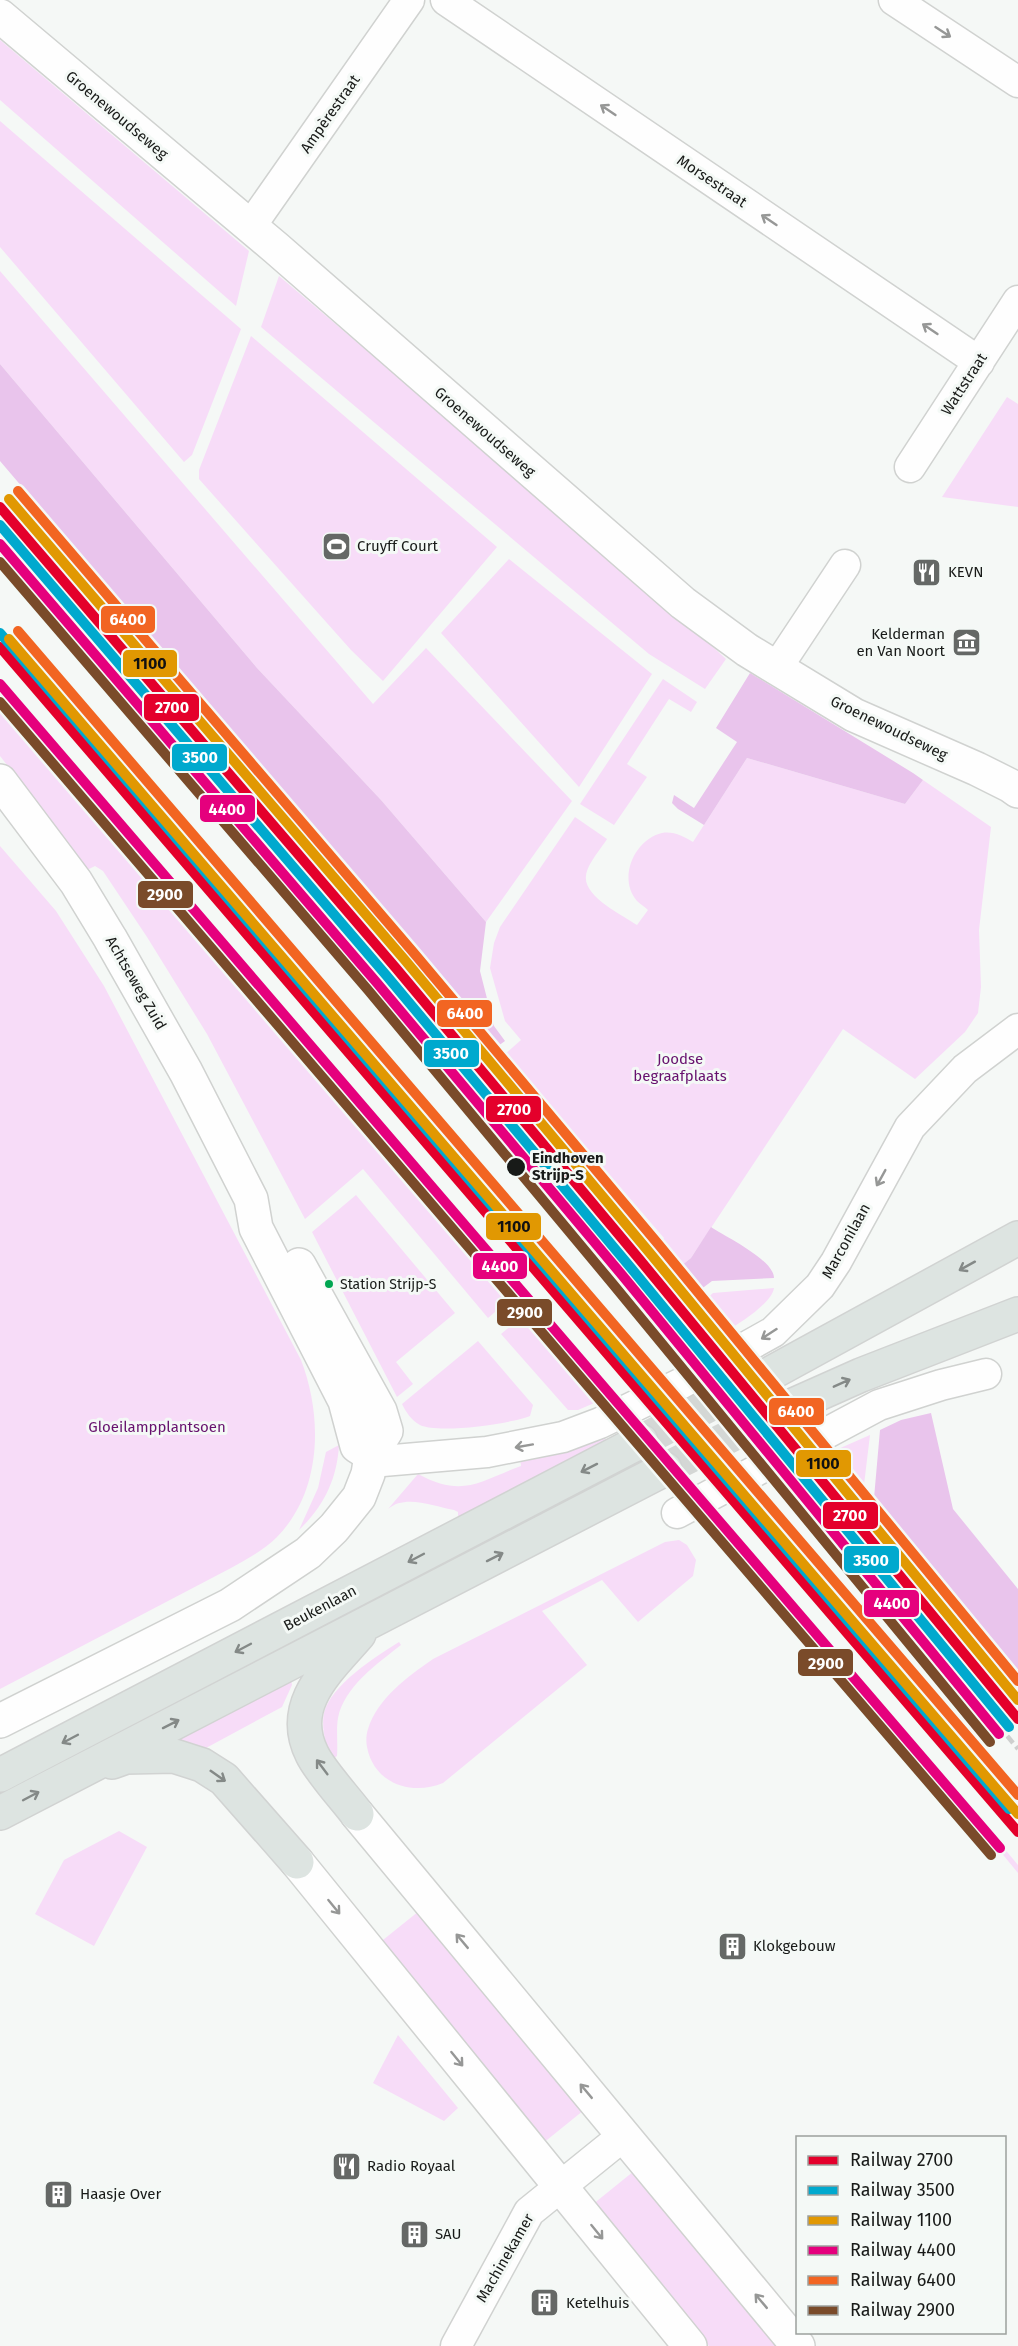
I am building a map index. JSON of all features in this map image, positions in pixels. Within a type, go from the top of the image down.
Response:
[{"type":"main road","points":[[764,1377],[1018,1238]]},
{"type":"main road","points":[[789,1407],[946,1341],[1018,1314]]},
{"type":"main road","name":"Beukenlaan","points":[[0,1775],[641,1441]]},
{"type":"main road","points":[[0,1813],[665,1469]]},
{"type":"main road","points":[[357,1814],[312,1754],[304,1726],[307,1701],[319,1680],[369,1622]]},
{"type":"main road","points":[[63,1779],[126,1757],[174,1756],[202,1765],[224,1779],[297,1862]]},
{"type":"street","name":"Ampèrestraat","points":[[250,227],[409,0]]},
{"type":"street","name":"Morsestraat","points":[[446,0],[978,362]]},
{"type":"street","points":[[894,0],[1018,82]]},
{"type":"street","name":"Groenewoudseweg","points":[[0,16],[250,227],[683,603],[776,669],[854,715],[1016,785]]},
{"type":"street","name":"Wattstraat","points":[[910,467],[1018,301]]},
{"type":"street","points":[[776,669],[845,565]]},
{"type":"street","name":"Achtseweg Zuid","points":[[0,781],[76,882],[186,1072],[251,1199],[256,1228],[345,1401],[357,1446],[370,1458]]},
{"type":"street","name":"Marconilaan","points":[[370,1458],[487,1452],[555,1439],[600,1423],[682,1383],[773,1332],[820,1286],[836,1262],[910,1127],[965,1069],[1018,1029]]},
{"type":"street","points":[[941,1385],[946,1341]]},
{"type":"street","points":[[677,1513],[879,1405],[941,1385],[986,1374]]},
{"type":"street","points":[[0,1721],[230,1605],[308,1553],[342,1520],[359,1497],[370,1458]]},
{"type":"street","points":[[357,1814],[798,2346]]},
{"type":"street","points":[[297,1862],[690,2346]]},
{"type":"street","name":"Machinekamer","points":[[456,2346],[529,2212],[623,2136]]},
{"type":"green space","points":[[0,40],[249,251],[236,306],[0,100]]},
{"type":"green space","points":[[0,121],[241,329],[192,455],[184,462],[0,247]]},
{"type":"green space","points":[[0,271],[373,704],[426,648],[572,801],[486,922],[381,800],[257,668],[0,364]]},
{"type":"green space","points":[[279,276],[674,611],[726,659],[705,689],[649,654],[261,327]]},
{"type":"green space","points":[[251,336],[497,547],[383,681],[351,650],[199,479],[199,470]]},
{"type":"green space","points":[[1007,397],[1018,404],[1018,507],[942,497]]},
{"type":"green space","points":[[509,559],[652,674],[579,787],[441,633]]},
{"type":"green space","points":[[663,679],[697,702],[691,712],[669,699],[627,764],[647,777],[614,825],[580,804]]},
{"type":"green space","points":[[0,686],[477,1244],[476,1246],[515,1295],[488,1318],[363,1169],[305,1219],[207,1034],[147,937],[103,871],[95,866],[83,872],[33,798],[0,756]]},
{"type":"green space","name":"Joodse begraafplaats","points":[[747,758],[905,804],[923,780],[991,827],[979,930],[981,987],[978,1013],[965,1032],[915,1079],[843,1029],[691,1258],[681,1266],[662,1241],[664,1238],[505,1054],[521,1040],[505,1021],[490,968],[494,943],[500,927],[575,817],[607,839],[587,871],[587,883],[591,891],[605,904],[637,925],[648,910],[637,901],[631,892],[629,882],[629,871],[637,851],[652,837],[662,833],[682,836],[693,842]]},
{"type":"green space","name":"Gloeilampplantsoen","points":[[0,846],[56,911],[104,986],[301,1360],[313,1405],[315,1429],[310,1476],[303,1498],[292,1519],[272,1542],[231,1568],[0,1689]]},
{"type":"green space","points":[[356,1195],[455,1313],[396,1362],[413,1384],[397,1397],[312,1232]]},
{"type":"green space","points":[[774,1288],[762,1306],[727,1331],[703,1302],[713,1293]]},
{"type":"green space","points":[[520,1318],[543,1328],[606,1398],[578,1410],[568,1410],[501,1334]]},
{"type":"green space","points":[[478,1341],[533,1405],[530,1416],[491,1425],[442,1429],[429,1428],[417,1423],[409,1416],[402,1404]]},
{"type":"green space","points":[[870,1435],[863,1493],[829,1453]]},
{"type":"green space","points":[[604,1436],[606,1441],[458,1517],[458,1512],[454,1510],[420,1502],[403,1502],[388,1509],[418,1474],[447,1485],[470,1485],[521,1466],[520,1458]]},
{"type":"green space","points":[[339,1445],[338,1457],[328,1491],[316,1511],[299,1530],[318,1488],[326,1452]]},
{"type":"green space","points":[[679,1540],[687,1545],[696,1560],[693,1576],[638,1622],[602,1580],[542,1611],[587,1665],[443,1783],[431,1787],[407,1787],[396,1784],[377,1770],[367,1747],[368,1729],[386,1698],[413,1673],[433,1659],[665,1542]]},
{"type":"green space","points":[[781,1585],[787,1589],[1018,1865],[1018,1873]]},
{"type":"green space","points":[[399,1642],[401,1645],[363,1677],[347,1696],[338,1718],[337,1756],[331,1760],[323,1725],[328,1703],[344,1682],[378,1655]]},
{"type":"green space","points":[[291,1679],[292,1685],[282,1707],[206,1748],[179,1740],[178,1738]]},
{"type":"green space","points":[[119,1831],[147,1847],[94,1946],[35,1914],[64,1860]]},
{"type":"green space","points":[[424,1907],[589,2106],[542,2144],[378,1944]]},
{"type":"green space","points":[[398,2035],[458,2108],[444,2121],[373,2083]]},
{"type":"green space","points":[[639,2167],[779,2346],[709,2346],[592,2205]]},
{"type":"shaded area","points":[[0,364],[257,668],[381,800],[486,922],[480,971],[494,1026],[505,1041],[498,1046],[0,461]]},
{"type":"shaded area","points":[[750,673],[923,780],[905,804],[747,758],[704,825],[678,809],[672,803],[674,795],[694,808],[737,742],[716,728]]},
{"type":"shaded area","points":[[711,1227],[758,1257],[772,1271],[774,1278],[712,1281],[700,1290],[681,1266],[691,1258]]},
{"type":"shaded area","points":[[931,1413],[953,1509],[1018,1589],[1018,1686],[881,1521],[883,1519],[870,1502],[874,1498],[880,1430],[901,1420]]},
{"type":"tunnel","points":[[641,1441],[764,1377]]},
{"type":"tunnel","points":[[665,1469],[789,1407]]},
{"type":"railway","points":[[0,537],[502,1125],[1018,1749]]},
{"type":"rail line","name":"6400","points":[[18,491],[413,952],[659,1245],[1018,1681]]},
{"type":"rail line","name":"1100","points":[[9,499],[404,959],[1018,1700]]},
{"type":"rail line","name":"2700","points":[[0,507],[395,967],[1018,1719]]},
{"type":"rail line","name":"3500","points":[[0,525],[386,975],[1009,1727]]},
{"type":"rail line","name":"4400","points":[[0,544],[377,983],[622,1275],[999,1734]]},
{"type":"rail line","name":"2900","points":[[0,562],[368,990],[990,1742]]},
{"type":"rail line","name":"6400","points":[[18,631],[1018,1795]]},
{"type":"rail line","name":"3500","points":[[0,633],[1009,1809]]},
{"type":"rail line","name":"1100","points":[[9,639],[1018,1814]]},
{"type":"rail line","name":"2700","points":[[0,647],[1018,1832]]},
{"type":"rail line","name":"4400","points":[[0,684],[1000,1848]]},
{"type":"rail line","name":"2900","points":[[0,702],[991,1855]]},
{"type":"place","name":"Cruyff Court","points":[[336,546]]},
{"type":"place","name":"KEVN","points":[[927,572]]},
{"type":"place","name":"Kelderman en Van Noort","points":[[966,643]]},
{"type":"place","name":"Eindhoven Strijp-S","points":[[516,1167]]},
{"type":"place","name":"Station Strijp-S","points":[[329,1284]]},
{"type":"place","name":"Klokgebouw","points":[[732,1946]]},
{"type":"place","name":"Radio Royaal","points":[[346,2166]]},
{"type":"place","name":"Haasje Over","points":[[59,2194]]},
{"type":"place","name":"SAU","points":[[414,2234]]},
{"type":"place","name":"Ketelhuis","points":[[545,2303]]}]
